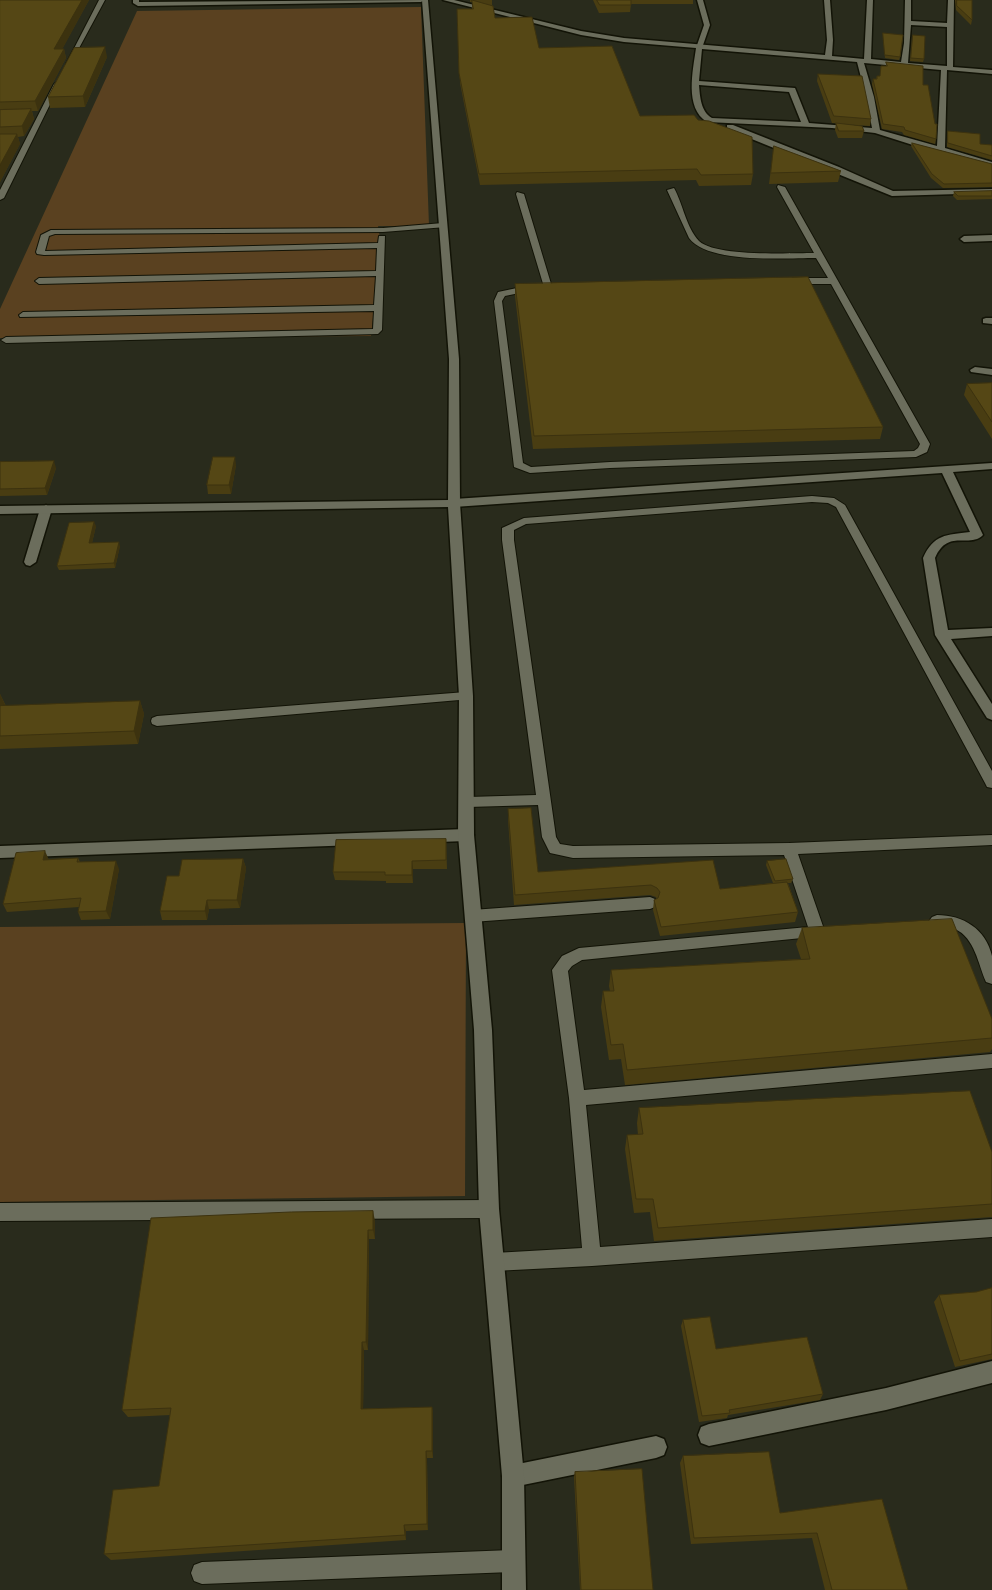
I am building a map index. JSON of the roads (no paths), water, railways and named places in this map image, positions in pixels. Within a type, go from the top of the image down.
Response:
[{"type":"street","points":[[136,0],[135,2],[138,4],[421,0]]},
{"type":"street","points":[[425,0],[454,360],[454,503],[466,696],[468,802],[466,835],[483,1030],[489,1208],[513,1476],[512,1561],[514,1590]]},
{"type":"street","points":[[446,0],[581,33],[624,40],[992,72]]},
{"type":"street","points":[[700,0],[707,25],[699,48],[695,83],[696,96],[702,116],[836,169],[892,194],[992,191]]},
{"type":"street","points":[[828,0],[830,40],[828,58]]},
{"type":"street","points":[[870,0],[864,61],[876,131]]},
{"type":"street","points":[[904,64],[908,0]]},
{"type":"street","points":[[941,150],[951,25],[951,0]]},
{"type":"street","points":[[907,23],[951,25]]},
{"type":"street","points":[[695,83],[792,90],[806,125]]},
{"type":"street","points":[[717,122],[806,125],[876,131],[992,164]]},
{"type":"street","points":[[964,239],[992,238]]},
{"type":"street","points":[[975,370],[992,372]]},
{"type":"street","points":[[0,510],[454,503],[992,466]]},
{"type":"street","points":[[946,469],[977,535]]},
{"type":"street","points":[[30,562],[46,509]]},
{"type":"street","points":[[992,537],[977,535],[949,538],[938,542],[929,558],[942,635],[992,715]]},
{"type":"street","points":[[942,635],[992,632]]},
{"type":"street","points":[[0,852],[466,835]]},
{"type":"street","points":[[709,1435],[886,1399],[992,1372]]},
{"type":"street","points":[[513,1476],[656,1447]]},
{"type":"lane","points":[[0,198],[40,115],[102,0]]},
{"type":"lane","points":[[32,115],[40,115]]},
{"type":"lane","points":[[19,140],[28,140]]},
{"type":"lane","points":[[520,194],[552,287],[521,289],[501,294],[498,301],[518,465],[522,468],[530,470],[610,464],[916,454],[923,450],[925,444],[781,187]]},
{"type":"lane","points":[[671,190],[697,244],[708,249],[726,254],[819,255]]},
{"type":"lane","points":[[381,245],[40,252],[45,235],[54,232],[383,230],[443,225]]},
{"type":"lane","points":[[6,340],[375,332],[377,330],[383,230]]},
{"type":"lane","points":[[38,281],[380,274]]},
{"type":"lane","points":[[784,282],[833,281]]},
{"type":"lane","points":[[22,315],[378,308]]},
{"type":"lane","points":[[992,783],[840,505],[830,500],[812,499],[524,521],[508,528],[508,540],[549,837],[556,849],[573,852],[789,849],[992,840]]},
{"type":"lane","points":[[157,721],[466,696]]},
{"type":"lane","points":[[468,802],[544,800]]},
{"type":"lane","points":[[789,849],[817,932]]},
{"type":"lane","points":[[472,916],[650,903]]},
{"type":"lane","points":[[926,922],[946,920],[964,927],[977,938],[992,977]]},
{"type":"lane","points":[[592,1257],[577,1098],[560,970],[568,961],[580,954],[837,930]]},
{"type":"lane","points":[[577,1098],[992,1061]]},
{"type":"lane","points":[[0,1212],[489,1208]]},
{"type":"lane","points":[[494,1262],[592,1257],[992,1228]]},
{"type":"lane","points":[[202,1573],[512,1561]]}]
